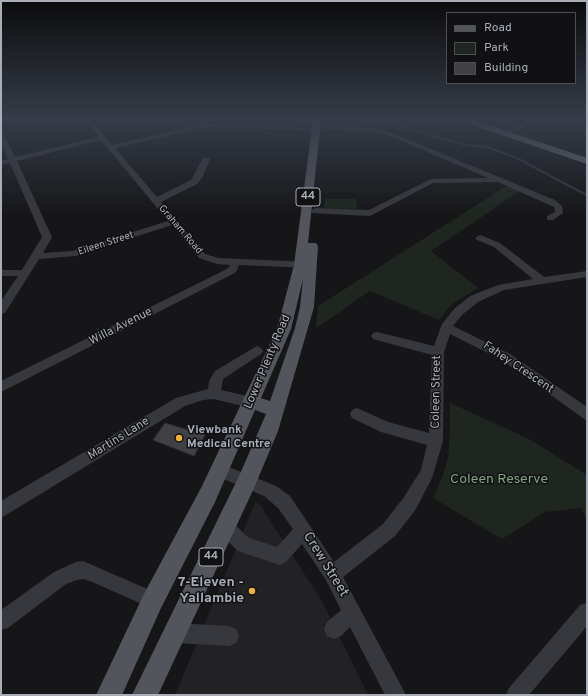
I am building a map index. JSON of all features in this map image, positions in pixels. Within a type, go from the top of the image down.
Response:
[{"type":"highway","points":[[562,152],[587,161]]},
{"type":"main road","name":"Lower Plenty Road","points":[[145,695],[247,482],[276,410],[302,328],[307,307],[306,265],[318,152]]},
{"type":"main road","name":"Lower Plenty Road","points":[[109,695],[153,600],[219,470],[284,329],[306,265],[315,211],[319,152]]},
{"type":"main road","points":[[251,402],[276,410]]},
{"type":"street","points":[[1,310],[37,256],[47,237],[9,152]]},
{"type":"street","points":[[1,163],[44,152]]},
{"type":"street","name":"Graham Road","points":[[116,152],[202,256],[213,260],[236,262],[306,265]]},
{"type":"street","points":[[434,152],[558,206],[559,213],[550,218]]},
{"type":"street","points":[[156,201],[194,182],[198,178],[206,160]]},
{"type":"street","points":[[315,211],[370,213],[431,181],[500,180]]},
{"type":"street","name":"Eileen Street","points":[[37,256],[73,254],[173,222]]},
{"type":"street","points":[[480,238],[497,245],[540,280]]},
{"type":"street","name":"Willa Avenue","points":[[1,387],[226,274],[232,270],[236,262]]},
{"type":"street","points":[[1,273],[26,273]]},
{"type":"street","name":"Coleen Street","points":[[332,574],[372,543],[400,517],[421,486],[427,473],[436,441],[438,352],[446,327],[464,306],[482,294],[502,287],[587,274]]},
{"type":"street","name":"Fahey Crescent","points":[[446,327],[506,357],[587,415]]},
{"type":"street","points":[[377,336],[438,352]]},
{"type":"street","points":[[214,394],[215,381],[219,375],[257,351]]},
{"type":"street","name":"Martins Lane","points":[[1,510],[29,495],[170,407],[192,398],[214,394],[251,402]]},
{"type":"street","points":[[357,414],[381,426],[436,441]]},
{"type":"street","name":"Crew Street","points":[[219,470],[247,482],[264,487],[277,495],[303,530],[332,574],[396,695]]},
{"type":"street","name":"Martins Lane","points":[[1,516],[29,495]]},
{"type":"street","points":[[225,528],[244,545],[280,556],[303,530]]},
{"type":"street","points":[[1,621],[60,578],[76,571],[83,570],[153,600]]},
{"type":"street","points":[[334,629],[353,612]]},
{"type":"street","points":[[516,695],[587,612]]},
{"type":"street","points":[[175,633],[229,636]]},
{"type":"shaded area","points":[[255,503],[258,503],[261,506],[323,603],[368,695],[175,695]]},
{"type":"green space","points":[[508,185],[520,191],[431,251],[478,288],[451,305],[439,320],[370,291],[316,328],[318,306]]},
{"type":"green space","points":[[325,199],[356,199],[357,209],[324,208]]},
{"type":"green space","name":"Coleen Reserve","points":[[450,403],[529,439],[587,475],[587,521],[581,508],[545,512],[502,539],[433,498],[443,475],[448,457]]},
{"type":"building","name":"Viewbank Medical Centre","points":[[165,423],[205,435],[194,456],[153,440]]},
{"type":"waterway","points":[[502,152],[517,158],[573,188]]},
{"type":"waterway","points":[[573,188],[587,195]]},
{"type":"place","name":"Viewbank Medical Centre","points":[[179,438]]},
{"type":"place","name":"7-Eleven - Yallambie","points":[[252,591]]}]
